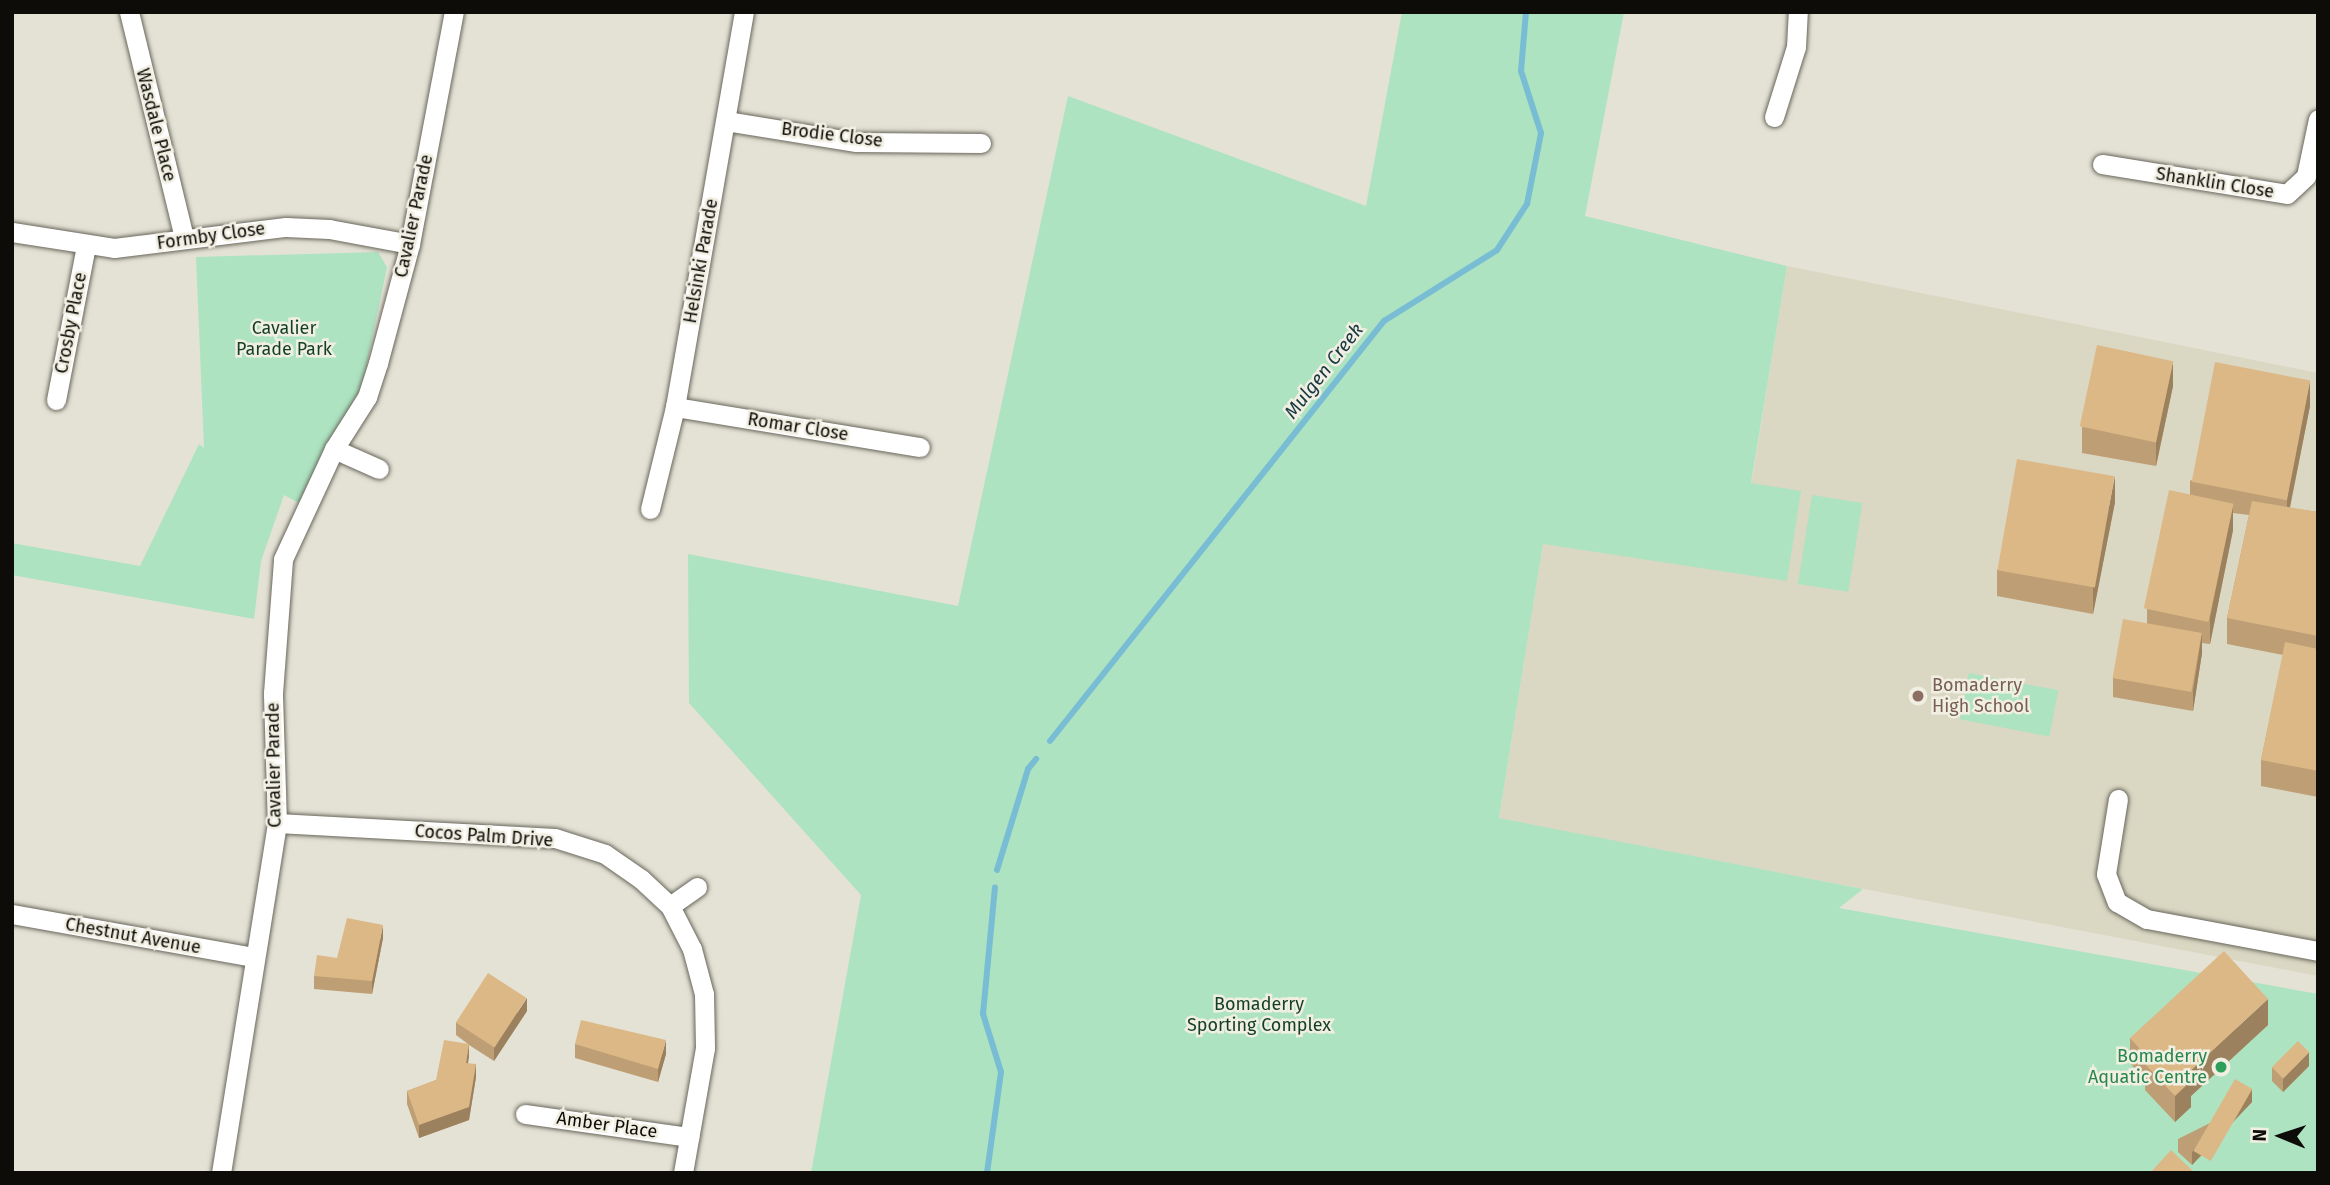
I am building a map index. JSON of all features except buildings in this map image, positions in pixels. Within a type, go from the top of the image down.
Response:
[{"type":"street","name":"Wasdale Place","points":[[129,12],[184,237]]},
{"type":"street","name":"Cavalier Parade","points":[[221,1173],[253,957],[277,823],[273,693],[283,559],[334,449],[367,397],[410,244],[453,12]]},
{"type":"street","name":"Helsinki Parade","points":[[650,509],[675,407],[744,12]]},
{"type":"street","points":[[1774,117],[1796,47],[1798,12]]},
{"type":"street","name":"Shanklin Close","points":[[2102,164],[2287,194],[2306,176],[2318,119]]},
{"type":"street","name":"Brodie Close","points":[[726,121],[856,142],[981,144]]},
{"type":"street","name":"Formby Close","points":[[12,232],[86,246],[141,247],[184,237],[286,227],[329,229],[410,244]]},
{"type":"street","name":"Crosby Place","points":[[56,400],[86,246]]},
{"type":"street","name":"Romar Close","points":[[675,407],[920,447]]},
{"type":"street","points":[[334,449],[379,469]]},
{"type":"street","points":[[2118,799],[2106,873],[2117,902],[2147,919],[2318,951]]},
{"type":"street","name":"Cocos Palm Drive","points":[[277,823],[555,838],[605,855],[641,879],[670,906],[692,949],[704,994],[705,1048],[683,1173]]},
{"type":"street","points":[[670,906],[697,887]]},
{"type":"street","name":"Chestnut Avenue","points":[[12,914],[253,957]]},
{"type":"street","name":"Amber Place","points":[[525,1114],[689,1137]]},
{"type":"shaded area","name":"Bomaderry High School","points":[[1787,266],[2318,373],[2318,976],[1499,819],[1543,544],[1737,572]]},
{"type":"green space","name":"Bomaderry Sporting Complex","points":[[1402,12],[1624,12],[1585,216],[1787,266],[1751,483],[1801,491],[1787,581],[1543,544],[1499,818],[1863,889],[1839,908],[2318,994],[2318,1173],[811,1173],[861,895],[689,703],[688,554],[958,606],[1068,96],[1366,206]]},
{"type":"green space","name":"Cavalier Parade Park","points":[[378,252],[387,267],[361,392],[299,503],[284,495],[261,561],[254,619],[12,575],[12,543],[140,566],[199,444],[204,448],[196,257]]},
{"type":"green space","points":[[1812,495],[1862,503],[1848,592],[1798,584]]},
{"type":"green space","points":[[1969,673],[2058,690],[2049,737],[1960,719]]},
{"type":"waterway","name":"Mulgen Creek","points":[[1050,741],[1384,321],[1497,250],[1527,204],[1541,133],[1521,71],[1526,12]]},
{"type":"waterway","name":"Mulgen Creek","points":[[997,870],[1028,769],[1036,759]]},
{"type":"waterway","name":"Mulgen Creek","points":[[987,1173],[1001,1072],[983,1014],[995,888]]},
{"type":"place","name":"Bomaderry High School","points":[[1918,696]]},
{"type":"place","name":"Bomaderry Aquatic Centre","points":[[2221,1067]]}]
